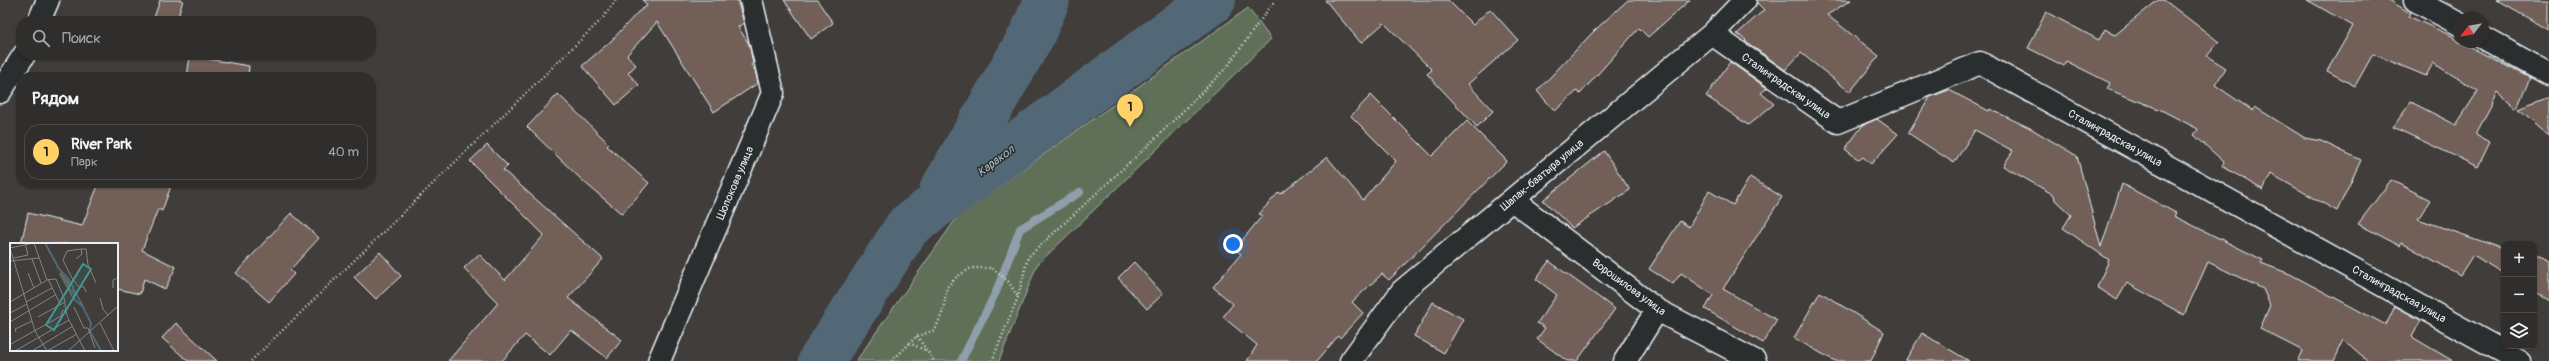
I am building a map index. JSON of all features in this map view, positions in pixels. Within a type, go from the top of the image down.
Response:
[{"type":"street","points":[[42,16],[48,0]]},
{"type":"street","name":"Шопокова улица","points":[[659,361],[773,93],[751,0]]},
{"type":"street","name":"Шапак-баатыра улица","points":[[1351,361],[1402,291],[1712,34],[1745,0]]},
{"type":"street","points":[[2415,0],[2453,21]]},
{"type":"street","name":"Сталинградская улица","points":[[1712,34],[1838,122],[1980,63],[2520,361]]},
{"type":"street","points":[[2489,41],[2549,74]]},
{"type":"street","points":[[0,92],[21,60]]},
{"type":"street","name":"Ворошилова улица","points":[[1512,200],[1657,310],[1754,361]]},
{"type":"street","points":[[1625,361],[1657,310]]},
{"type":"path","points":[[251,361],[602,20],[616,0]]},
{"type":"path","points":[[992,361],[1018,297],[1028,257],[1157,137],[1227,67],[1275,0]]},
{"type":"path","points":[[892,361],[917,336],[935,330],[943,311],[947,287],[955,278],[971,268],[992,268],[1008,282],[1018,297]]},
{"type":"path","points":[[917,336],[934,361]]},
{"type":"path","points":[[909,343],[929,352]]},
{"type":"green space","points":[[1248,8],[1271,39],[1037,265],[999,361],[856,361],[958,216]]},
{"type":"building","points":[[160,0],[183,0],[178,16],[155,16]]},
{"type":"building","points":[[643,0],[737,0],[744,23],[738,27],[749,44],[753,63],[751,65],[755,70],[758,83],[714,112],[657,22],[627,55],[636,65],[628,73],[639,85],[616,105],[582,66],[611,41],[638,12],[647,6]]},
{"type":"building","points":[[784,0],[817,0],[833,23],[811,39]]},
{"type":"building","points":[[1325,0],[1448,0],[1473,25],[1490,9],[1518,40],[1468,84],[1493,111],[1477,127],[1427,74],[1432,70],[1384,23],[1361,43]]},
{"type":"building","points":[[1628,0],[1690,0],[1648,37],[1639,28],[1580,94],[1577,91],[1555,111],[1537,91],[1595,30]]},
{"type":"building","points":[[1757,0],[1851,0],[1827,15],[1879,56],[1850,92],[1801,53],[1785,70],[1737,34],[1764,10],[1757,3]]},
{"type":"building","points":[[2158,0],[2164,0],[2219,42],[2207,56],[2226,68],[2215,85],[2253,111],[2255,107],[2305,138],[2321,141],[2361,160],[2337,211],[2271,174],[2263,190],[2222,166],[2224,162],[2194,135],[2198,129],[2161,110],[2107,89],[2110,83],[2066,61],[2064,66],[2028,48],[2046,12],[2099,40],[2105,29],[2115,35]]},
{"type":"building","points":[[2307,0],[2389,0],[2410,13],[2408,16],[2452,36],[2453,48],[2471,48],[2530,78],[2517,108],[2498,92],[2476,134],[2490,142],[2478,167],[2393,127],[2411,102],[2456,125],[2478,91],[2433,63],[2426,76],[2373,54],[2355,86],[2327,71],[2353,26]]},
{"type":"building","points":[[2496,0],[2549,0],[2549,30]]},
{"type":"building","points":[[189,60],[214,60],[249,66],[248,72],[188,72]]},
{"type":"building","points":[[1730,62],[1767,88],[1761,93],[1774,104],[1748,125],[1706,96]]},
{"type":"building","points":[[1949,90],[1989,111],[1990,109],[2030,128],[2077,156],[2101,247],[2122,184],[2176,213],[2174,216],[2263,260],[2261,263],[2290,274],[2386,325],[2395,306],[2421,320],[2412,337],[2453,361],[2368,361],[2344,340],[2334,361],[2298,361],[2303,351],[2260,329],[2270,305],[2263,289],[2208,262],[2184,315],[2127,283],[2117,300],[2097,287],[2109,260],[2063,228],[2071,215],[2055,200],[2054,195],[2003,166],[2013,151],[1975,130],[1954,163],[1908,133],[1930,97]]},
{"type":"building","points":[[558,94],[609,144],[607,146],[649,183],[622,214],[584,182],[527,127]]},
{"type":"building","points":[[1371,95],[1432,156],[1467,121],[1507,161],[1389,280],[1382,274],[1352,302],[1363,313],[1340,338],[1338,336],[1317,361],[1247,361],[1257,345],[1223,317],[1233,304],[1213,287],[1241,254],[1235,249],[1262,216],[1259,214],[1279,192],[1281,194],[1327,157],[1363,200],[1396,161],[1351,116]]},
{"type":"building","points":[[2549,97],[2549,135],[2519,109]]},
{"type":"building","points":[[1877,119],[1898,134],[1871,164],[1863,157],[1859,160],[1845,149],[1863,125]]},
{"type":"building","points":[[487,145],[508,166],[503,170],[603,259],[568,298],[622,340],[607,358],[571,330],[550,355],[525,335],[502,361],[448,361],[498,303],[464,268],[479,254],[505,280],[544,235],[470,161]]},
{"type":"building","points":[[1604,151],[1630,190],[1572,228],[1543,200]]},
{"type":"building","points":[[1750,177],[1782,197],[1723,289],[1777,320],[1763,343],[1705,309],[1713,295],[1681,273],[1673,284],[1649,269],[1680,221],[1689,227],[1709,191],[1733,205]]},
{"type":"building","points":[[2391,180],[2430,200],[2418,219],[2501,248],[2501,272],[2473,255],[2460,275],[2402,243],[2400,246],[2358,224]]},
{"type":"building","points":[[97,188],[170,188],[162,211],[158,209],[142,250],[176,267],[165,289],[144,279],[140,294],[118,289],[118,243],[21,243],[28,213],[82,226]]},
{"type":"building","points":[[291,213],[319,238],[290,270],[294,274],[269,302],[236,273]]},
{"type":"building","points":[[380,252],[401,276],[376,299],[354,277]]},
{"type":"building","points":[[2537,255],[2549,261],[2549,301],[2537,294]]},
{"type":"building","points":[[1549,261],[1615,309],[1577,361],[1567,361],[1537,339],[1545,328],[1537,323],[1557,295],[1536,279]]},
{"type":"building","points":[[1134,262],[1163,294],[1147,309],[1118,278]]},
{"type":"building","points":[[1820,292],[1884,332],[1871,361],[1835,361],[1794,338]]},
{"type":"building","points":[[1433,302],[1463,319],[1444,353],[1414,336]]},
{"type":"building","points":[[176,323],[217,361],[188,361],[162,338]]},
{"type":"building","points":[[1922,333],[1969,361],[1905,361]]},
{"type":"waterway","points":[[942,191],[1032,35],[1047,0]]},
{"type":"waterway","name":"Каракол","points":[[821,361],[908,226],[1213,0]]},
{"type":"waterway","points":[[961,361],[996,292],[1020,229],[1080,192]]},
{"type":"place","name":"River Park","points":[[1130,127]]}]
